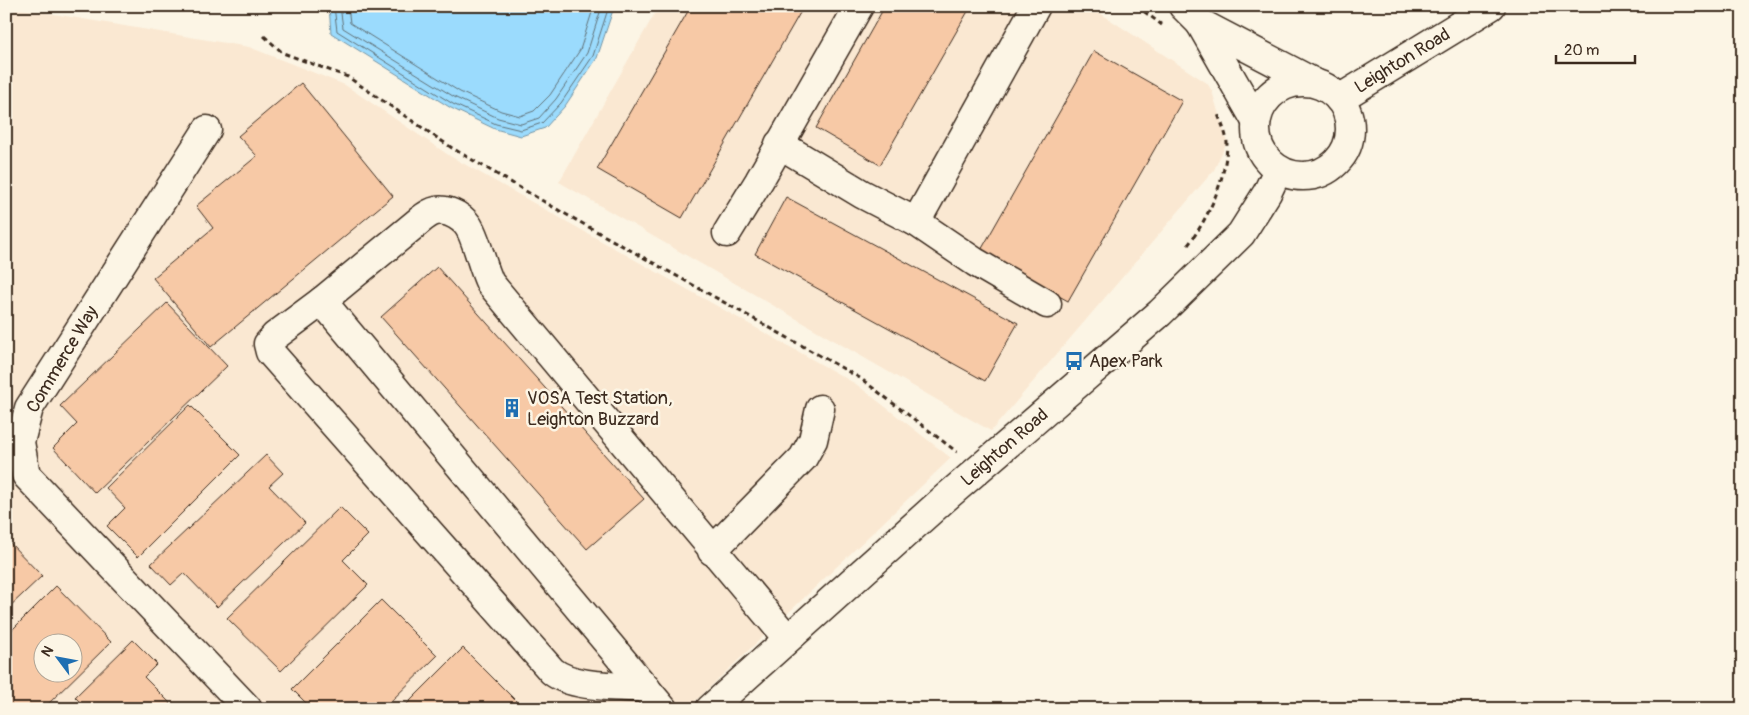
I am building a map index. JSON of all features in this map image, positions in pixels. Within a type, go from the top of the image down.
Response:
[{"type":"street","points":[[727,232],[759,181],[859,6]]},
{"type":"street","points":[[916,222],[1036,6]]},
{"type":"street","name":"Leighton Road","points":[[1339,99],[1491,6]]},
{"type":"street","points":[[1192,15],[1313,82],[1328,88],[1347,111],[1350,126],[1349,140],[1343,154],[1334,165],[1321,173],[1307,176],[1292,175],[1278,170],[1267,161],[1260,149],[1256,135],[1256,121],[1260,107],[1269,96],[1282,86],[1297,82],[1313,82]]},
{"type":"street","points":[[1192,15],[1256,121]]},
{"type":"street","name":"Commerce Way","points":[[207,130],[29,408],[20,442],[26,475],[248,709]]},
{"type":"street","points":[[779,144],[862,194],[916,222],[975,262],[1047,304]]},
{"type":"street","name":"Leighton Road","points":[[710,709],[944,498],[1160,313],[1241,234],[1267,193],[1278,170]]},
{"type":"street","points":[[646,688],[573,682],[560,677],[552,671],[270,352],[268,344],[274,336],[322,301],[419,221],[434,211],[445,210],[458,216],[471,229],[483,269],[490,283],[712,551],[787,638]]},
{"type":"street","points":[[322,301],[663,709]]},
{"type":"street","points":[[712,551],[802,458],[813,440],[820,410]]},
{"type":"path","points":[[1137,6],[1168,30]]},
{"type":"path","points":[[264,36],[283,53],[348,77],[452,148],[560,211],[860,378],[959,455]]},
{"type":"path","points":[[1184,250],[1210,210],[1224,168],[1227,142],[1217,108]]},
{"type":"shaded area","points":[[6,6],[249,47],[345,85],[450,156],[856,384],[951,458],[687,709],[6,709]]},
{"type":"shaded area","name":"Apex Park","points":[[659,6],[1089,6],[1207,83],[1212,91],[1227,142],[1214,170],[991,431],[559,182]]},
{"type":"water","points":[[329,6],[614,7],[597,58],[565,106],[545,128],[521,136],[495,129],[451,108],[331,33]]},
{"type":"building","points":[[691,6],[804,6],[682,218],[597,169]]},
{"type":"building","points":[[885,6],[971,6],[880,165],[816,128]]},
{"type":"building","points":[[1094,51],[1182,101],[1068,301],[980,252]]},
{"type":"building","points":[[301,83],[393,196],[211,347],[153,278],[213,228],[196,206],[257,156],[238,136]]},
{"type":"building","points":[[786,197],[1018,323],[985,381],[755,254]]},
{"type":"building","name":"VOSA Test Station, Leighton Buzzard","points":[[437,267],[644,499],[587,549],[381,317]]},
{"type":"building","points":[[167,303],[227,366],[95,493],[53,448],[77,424],[60,406]]},
{"type":"building","points":[[190,405],[240,455],[138,557],[107,526],[125,508],[106,488]]},
{"type":"building","points":[[266,455],[283,473],[269,486],[305,523],[217,607],[184,573],[171,585],[151,564]]},
{"type":"building","points":[[340,507],[368,535],[343,560],[368,585],[281,671],[227,618]]},
{"type":"building","points":[[6,539],[42,576],[6,610]]},
{"type":"building","points":[[56,586],[111,642],[82,671],[82,632],[32,632],[32,682],[70,682],[43,709],[6,709],[6,636]]},
{"type":"building","points":[[381,600],[437,656],[383,709],[312,709],[292,689]]},
{"type":"building","points":[[133,640],[157,664],[144,677],[170,703],[164,709],[87,709],[75,697]]},
{"type":"building","points":[[463,648],[524,709],[402,709]]},
{"type":"place","name":"Apex Park","points":[[1074,361]]},
{"type":"place","name":"VOSA Test Station, Leighton Buzzard","points":[[512,408]]}]
